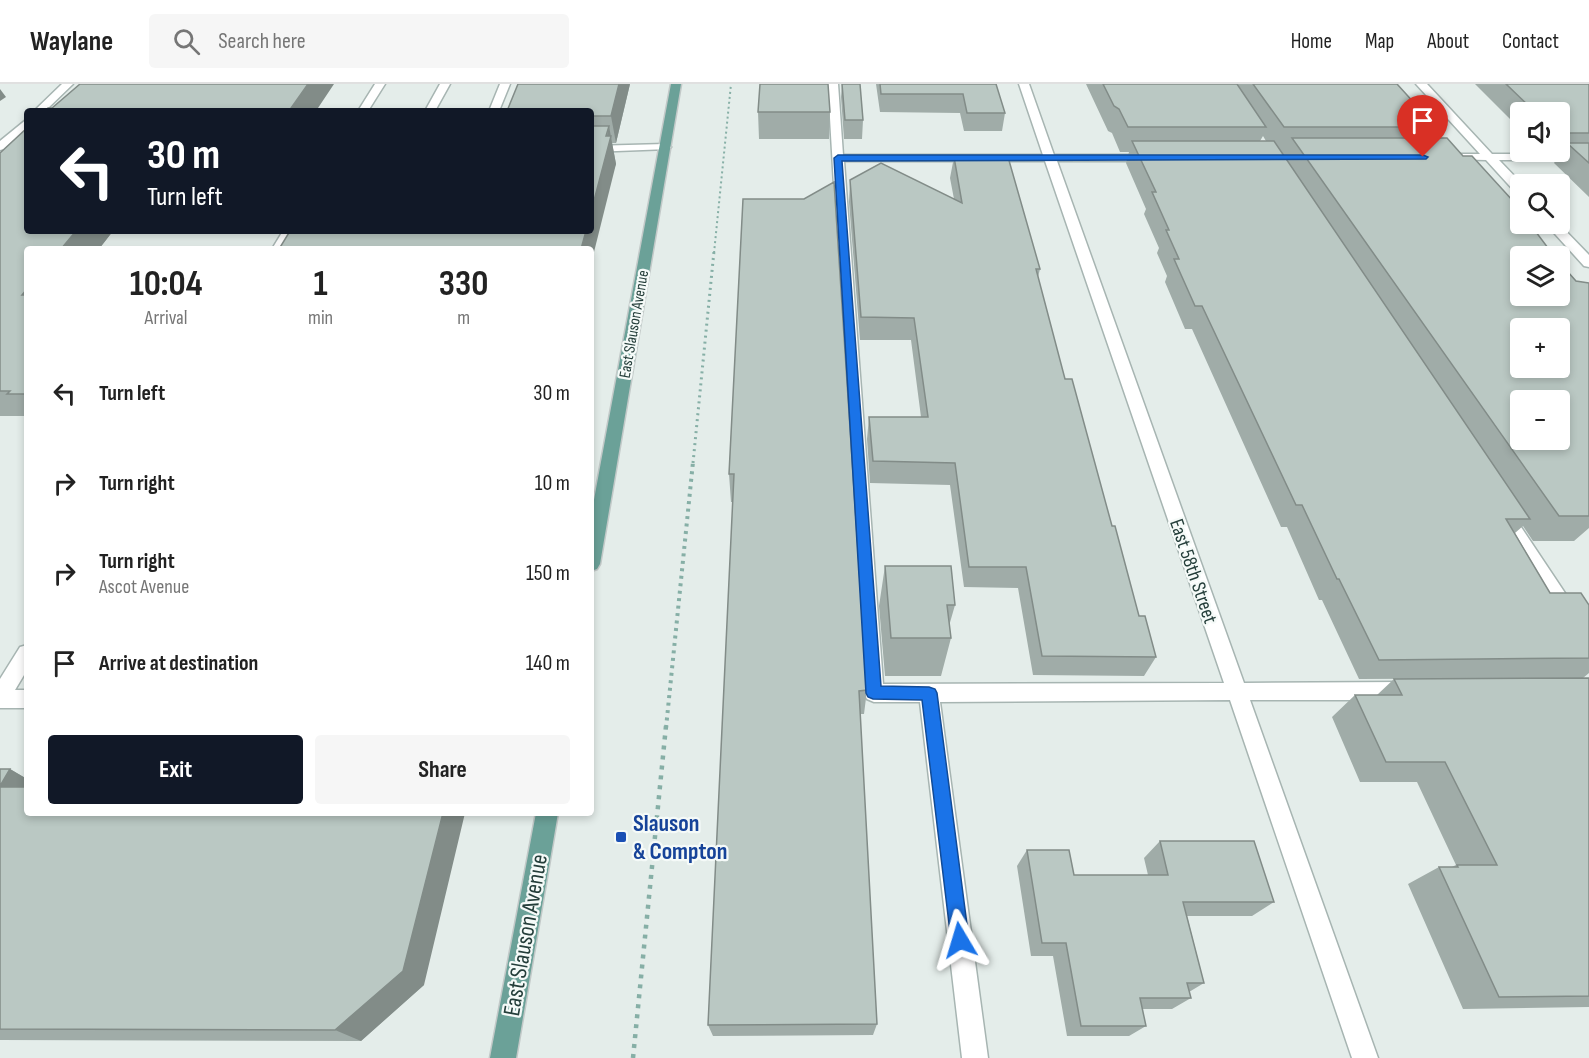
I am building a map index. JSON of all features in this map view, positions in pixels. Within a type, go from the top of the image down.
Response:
[{"type":"main road","name":"East Slauson Avenue","points":[[594,547],[676,84]]},
{"type":"main road","name":"East Slauson Avenue","points":[[503,1058],[546,816]]},
{"type":"street","points":[[42,108],[68,84]]},
{"type":"street","points":[[365,108],[380,84]]},
{"type":"street","points":[[432,108],[445,84]]},
{"type":"street","points":[[495,108],[505,84]]},
{"type":"street","points":[[833,84],[873,693],[1425,690]]},
{"type":"street","name":"East 58th Street","points":[[1024,84],[1365,1058]]},
{"type":"street","points":[[1421,84],[1510,178]]},
{"type":"street","points":[[0,147],[24,125]]},
{"type":"street","points":[[594,149],[665,147]]},
{"type":"street","points":[[1443,157],[1589,157]]},
{"type":"street","points":[[838,158],[1165,158]]},
{"type":"street","points":[[1561,234],[1589,263]]},
{"type":"street","points":[[1497,506],[1589,645]]},
{"type":"street","points":[[24,658],[0,698],[24,699]]},
{"type":"street","points":[[929,693],[975,1058]]},
{"type":"path","points":[[633,1058],[731,84]]},
{"type":"building","points":[[80,84],[308,84],[291,108],[52,108]]},
{"type":"building","points":[[518,84],[619,84],[611,116],[594,116],[594,108],[508,108]]},
{"type":"building","points":[[760,84],[828,84],[830,112],[758,112]]},
{"type":"building","points":[[842,84],[860,84],[863,120],[845,120]]},
{"type":"building","points":[[880,84],[996,84],[1005,113],[967,113],[963,94],[881,94]]},
{"type":"building","points":[[1103,84],[1237,84],[1266,127],[1128,127]]},
{"type":"building","points":[[1253,84],[1397,84],[1436,127],[1284,127]]},
{"type":"building","points":[[1506,84],[1589,84],[1589,133],[1570,133],[1570,102],[1525,102]]},
{"type":"building","points":[[594,126],[609,126],[606,136],[611,136],[594,201]]},
{"type":"building","points":[[24,131],[24,234],[74,234],[64,246],[24,246],[24,293],[22,295],[24,295],[24,394],[7,394],[10,391],[0,391],[0,153]]},
{"type":"building","points":[[1292,138],[1447,138],[1463,156],[1472,156],[1510,198],[1510,234],[1538,234],[1546,246],[1510,246],[1510,306],[1570,306],[1570,274],[1576,281],[1589,283],[1589,516],[1559,516],[1512,450],[1570,450],[1570,390],[1510,390],[1510,447]]},
{"type":"building","points":[[1132,141],[1274,141],[1530,519],[1506,519],[1550,593],[1581,593],[1589,605],[1589,658],[1379,660],[1302,505],[1296,505],[1202,306],[1195,306],[1174,259],[1179,259],[1152,192],[1156,192]]},
{"type":"building","points":[[1570,143],[1589,143],[1589,163],[1570,146]]},
{"type":"building","points":[[954,157],[1008,157],[1040,269],[1036,269],[1065,379],[1072,379],[1139,616],[1145,616],[1156,657],[1042,656],[1026,567],[969,567],[955,463],[873,461],[869,417],[928,417],[914,318],[861,317],[850,180],[881,163],[962,203]]},
{"type":"building","points":[[834,182],[867,690],[859,691],[877,1024],[708,1025],[734,474],[729,474],[743,199],[804,199]]},
{"type":"building","points":[[288,234],[585,234],[582,246],[281,246]]},
{"type":"building","points":[[885,566],[951,566],[955,605],[947,605],[951,638],[891,638]]},
{"type":"building","points":[[1589,678],[1589,996],[1499,997],[1439,867],[1497,865],[1445,762],[1386,762],[1355,695],[1402,695],[1394,679]]},
{"type":"building","points":[[0,769],[10,769],[0,786]]},
{"type":"building","points":[[0,787],[24,787],[24,816],[442,816],[403,971],[335,1030],[0,1029]]},
{"type":"building","points":[[1160,841],[1254,841],[1274,902],[1183,902],[1204,983],[1187,983],[1191,998],[1140,998],[1146,1026],[1081,1026],[1066,943],[1042,943],[1027,850],[1069,850],[1074,875],[1168,875]]},
{"type":"place","name":"Slauson & Compton","points":[[621,837]]},
{"type":"route","points":[[960,940],[929,693],[873,693],[838,158],[1423,157]]}]
